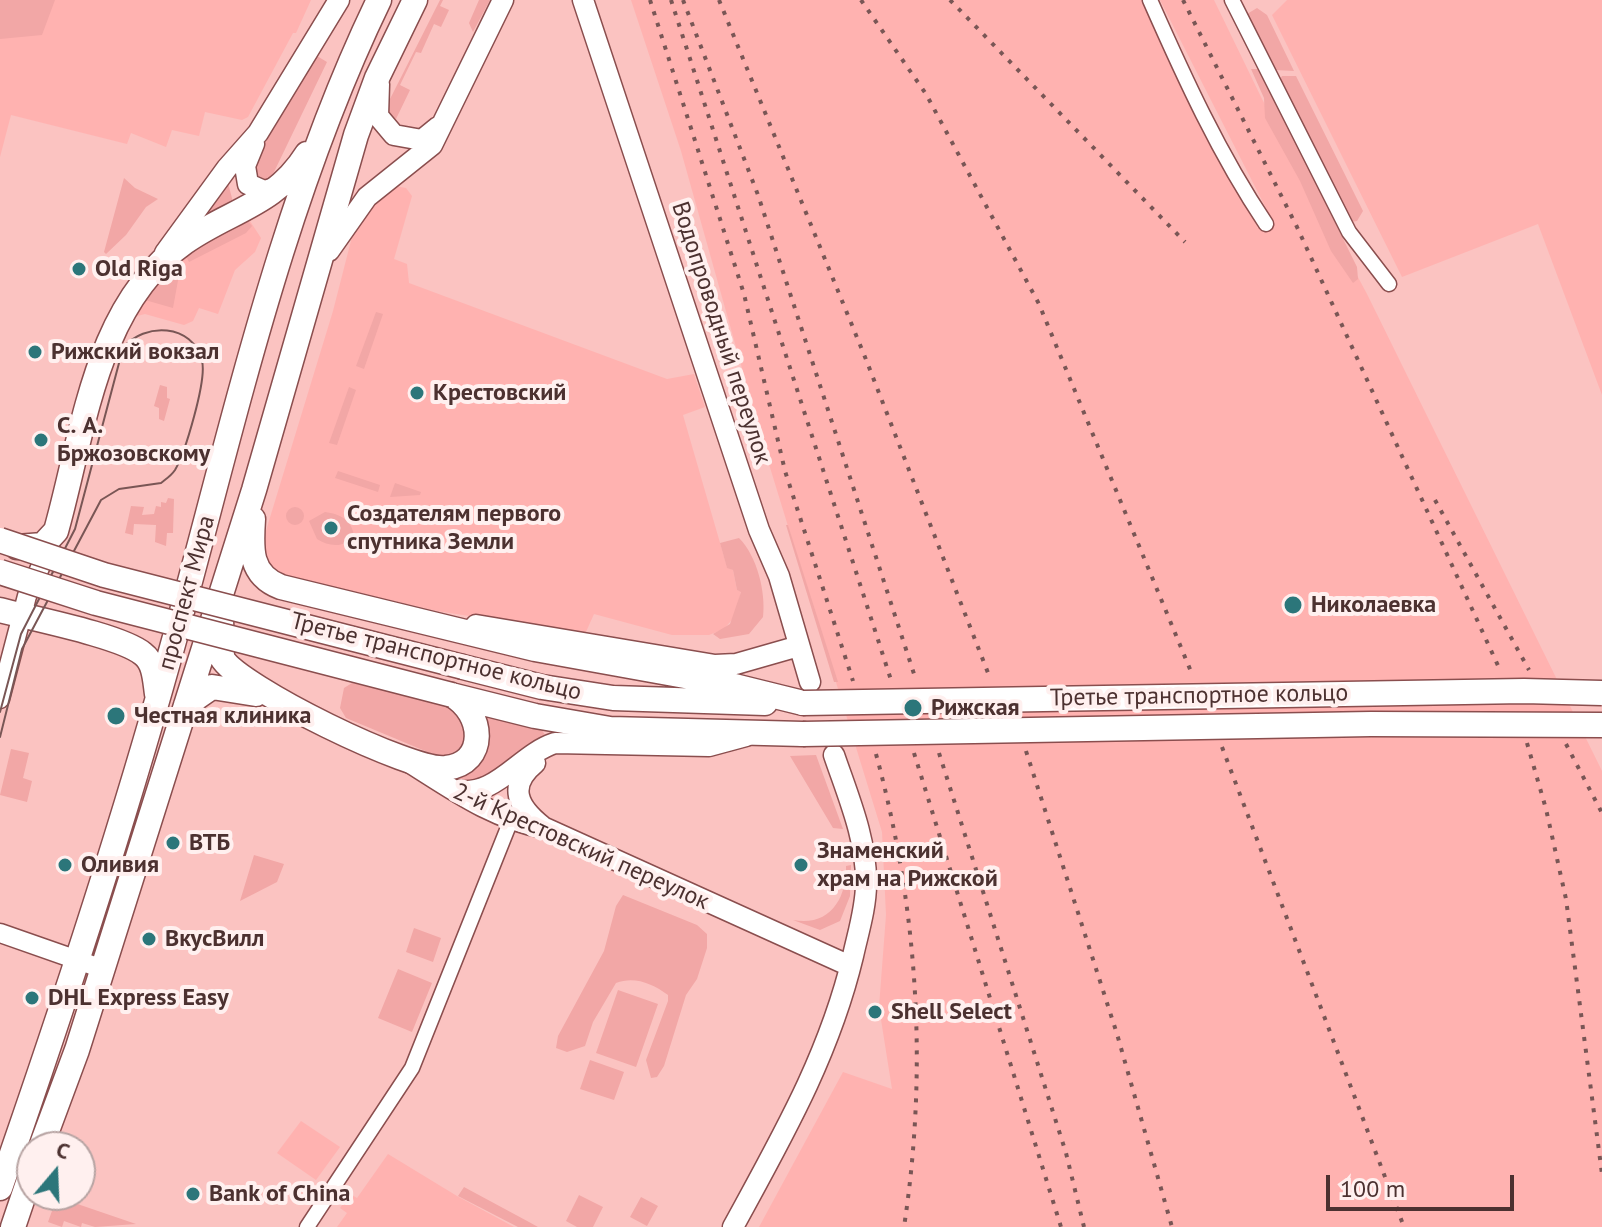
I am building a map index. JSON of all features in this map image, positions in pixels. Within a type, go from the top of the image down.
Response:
[{"type":"main road","points":[[289,179],[264,191],[248,184],[245,166],[258,133],[339,0]]},
{"type":"main road","name":"проспект Мира","points":[[45,1131],[92,965],[157,705],[242,389],[323,125],[379,0]]},
{"type":"main road","name":"проспект Мира","points":[[0,1188],[92,965],[186,705],[254,490],[356,135],[384,62],[415,0]]},
{"type":"main road","points":[[316,280],[345,224],[367,197],[432,145],[503,0]]},
{"type":"main road","name":"Водопроводный переулок","points":[[583,0],[759,530],[779,576],[799,646],[807,693]]},
{"type":"main road","points":[[384,62],[378,93],[378,116],[394,135],[422,140],[430,136],[452,107]]},
{"type":"main road","points":[[156,266],[185,242],[268,198],[289,179],[323,125]]},
{"type":"main road","points":[[0,541],[33,548],[43,545],[56,531],[104,350],[128,302],[227,168],[258,133]]},
{"type":"main road","points":[[254,490],[254,564],[265,579],[292,590],[575,658],[807,693]]},
{"type":"main road","name":"Третье транспортное кольцо","points":[[0,541],[104,575],[463,667],[542,687],[613,698],[807,693],[1602,693]]},
{"type":"main road","name":"Третье транспортное кольцо","points":[[0,572],[96,603],[452,695],[535,716],[610,729],[752,735],[1386,724],[1602,725]]},
{"type":"main road","name":"2-й Крестовский переулок","points":[[221,593],[222,658],[235,672],[272,698],[397,756],[447,788],[511,820],[545,828],[850,966]]},
{"type":"main road","points":[[11,612],[140,651],[152,667],[157,705]]},
{"type":"main road","points":[[416,621],[486,626],[715,665],[736,664],[799,646]]},
{"type":"main road","name":"2-й Крестовский переулок","points":[[186,705],[200,692],[219,686],[272,698]]},
{"type":"main road","points":[[397,756],[438,768],[463,761],[475,744],[477,725],[467,705],[452,695]]},
{"type":"main road","points":[[447,788],[480,791],[533,753],[555,743],[717,745],[752,735]]},
{"type":"main road","points":[[545,828],[518,801],[517,789],[523,774],[539,759],[557,751],[603,745]]},
{"type":"main road","points":[[733,1227],[827,1046],[850,966],[864,901],[865,868],[859,830],[834,755]]},
{"type":"street","points":[[1150,0],[1184,78],[1243,189],[1266,224]]},
{"type":"street","points":[[1233,0],[1349,232],[1389,284]]},
{"type":"street","points":[[0,699],[11,612],[56,531]]},
{"type":"street","points":[[307,1227],[412,1068],[511,820]]},
{"type":"street","points":[[0,933],[92,965]]},
{"type":"shaded area","points":[[0,0],[311,0],[296,33],[293,33],[248,117],[242,120],[205,112],[199,136],[172,130],[166,147],[131,133],[127,144],[11,115],[0,157]]},
{"type":"shaded area","points":[[0,0],[55,0],[42,35],[0,39]]},
{"type":"shaded area","points":[[440,0],[443,0],[440,6],[449,10],[441,27],[434,24],[421,53],[416,52],[400,85],[410,90],[396,119],[387,115],[389,101]]},
{"type":"shaded area","points":[[479,0],[490,0],[473,32],[469,23]]},
{"type":"shaded area","points":[[631,0],[1142,0],[1258,228],[1272,220],[1160,0],[1214,0],[1262,99],[1367,294],[1602,771],[1602,1227],[759,1227],[843,1072],[892,1089],[879,1007],[886,915],[882,832],[768,461],[681,151]]},
{"type":"shaded area","points":[[1287,0],[1602,0],[1602,395],[1538,224],[1402,277],[1272,15]]},
{"type":"shaded area","points":[[1257,8],[1267,15],[1294,71],[1275,70],[1247,14]]},
{"type":"shaded area","points":[[317,56],[327,62],[269,181],[258,182],[252,165]]},
{"type":"shaded area","points":[[1251,69],[1258,69],[1262,75],[1357,267],[1358,279],[1353,283],[1331,251],[1300,181],[1265,118],[1264,98]]},
{"type":"shaded area","points":[[1282,76],[1296,76],[1363,211],[1357,221],[1351,222],[1279,81]]},
{"type":"shaded area","points":[[124,178],[135,188],[158,199],[146,207],[126,235],[106,254],[104,252]]},
{"type":"shaded area","points":[[228,183],[233,202],[198,221]]},
{"type":"shaded area","points":[[395,186],[406,188],[412,196],[394,259],[407,264],[409,283],[667,379],[694,374],[705,407],[683,415],[727,567],[733,570],[737,590],[741,591],[736,615],[724,629],[709,635],[672,635],[594,614],[585,634],[437,611],[322,584],[319,589],[272,573],[261,547],[333,311],[354,229],[362,211]]},
{"type":"shaded area","points":[[247,220],[252,226],[246,233],[189,262],[184,252]]},
{"type":"shaded area","points":[[250,221],[261,238],[255,252],[235,270],[218,314],[199,308],[193,321],[184,325],[145,314],[133,317],[184,252]]},
{"type":"shaded area","points":[[179,275],[173,308],[145,300],[164,276]]},
{"type":"shaded area","points":[[376,312],[383,314],[364,369],[356,366]]},
{"type":"shaded area","points":[[160,385],[167,387],[167,398],[170,399],[164,421],[159,419],[159,408],[154,406]]},
{"type":"shaded area","points":[[349,387],[356,390],[337,445],[329,443]]},
{"type":"shaded area","points":[[338,471],[380,485],[378,492],[335,478]]},
{"type":"shaded area","points":[[395,483],[421,492],[420,495],[390,497]]},
{"type":"shaded area","points":[[168,498],[174,499],[173,533],[167,533],[166,546],[155,542],[156,525],[134,524],[133,535],[125,533],[131,506],[144,507],[142,515],[154,514],[156,506],[161,507],[161,502],[166,503]]},
{"type":"shaded area","points":[[295,507],[304,516],[295,525],[286,516]]},
{"type":"shaded area","points":[[325,512],[348,522],[354,536],[346,543],[337,545],[317,539],[309,521]]},
{"type":"shaded area","points":[[788,525],[838,682],[834,682]]},
{"type":"shaded area","points":[[739,538],[751,554],[759,575],[763,617],[749,634],[720,639],[713,634],[730,624],[741,592],[737,590],[733,570],[727,568],[720,543]]},
{"type":"shaded area","points":[[352,683],[448,705],[467,721],[463,747],[442,758],[346,718],[340,708],[344,688]]},
{"type":"shaded area","points":[[486,714],[542,730],[545,735],[483,784],[462,782],[459,778],[467,772]]},
{"type":"shaded area","points":[[11,749],[29,753],[23,778],[32,781],[27,802],[0,795]]},
{"type":"shaded area","points":[[816,755],[843,829],[833,828],[790,756]]},
{"type":"shaded area","points":[[254,855],[284,864],[277,882],[240,901]]},
{"type":"shaded area","points":[[851,865],[850,896],[840,921],[820,930],[793,920],[806,921],[826,915],[839,899],[846,866]]},
{"type":"shaded area","points":[[623,895],[697,925],[707,934],[707,948],[697,979],[686,995],[664,1066],[657,1077],[651,1078],[646,1060],[668,995],[643,982],[629,980],[616,983],[593,1022],[585,1046],[567,1052],[556,1048],[558,1036],[604,951],[616,906]]},
{"type":"shaded area","points":[[414,928],[441,938],[433,962],[406,952]]},
{"type":"shaded area","points":[[398,969],[432,983],[412,1032],[378,1018]]},
{"type":"shaded area","points":[[618,990],[658,1004],[636,1067],[596,1053]]},
{"type":"shaded area","points":[[590,1060],[624,1072],[614,1100],[580,1089]]},
{"type":"shaded area","points":[[301,1121],[340,1147],[316,1180],[277,1153]]},
{"type":"shaded area","points":[[388,1154],[514,1227],[337,1227],[347,1213],[340,1208],[350,1194],[357,1198]]},
{"type":"shaded area","points":[[464,1187],[538,1227],[518,1227],[458,1196]]},
{"type":"shaded area","points":[[579,1195],[603,1207],[593,1227],[577,1227],[566,1221]]},
{"type":"shaded area","points":[[641,1197],[658,1206],[647,1226],[630,1217]]},
{"type":"shaded area","points":[[96,1210],[136,1224],[95,1227],[82,1223],[81,1227],[64,1221],[62,1227],[48,1222],[52,1211]]},
{"type":"tram line","points":[[0,712],[21,634],[75,529],[123,348],[143,334],[167,330],[179,333],[197,348],[203,370],[194,416],[179,461],[161,483],[119,489],[101,500],[22,649],[0,737]]},
{"type":"railway","points":[[650,0],[744,294],[785,471],[853,681]]},
{"type":"railway","points":[[671,0],[891,680]]},
{"type":"railway","points":[[683,0],[758,195],[916,680]]},
{"type":"railway","points":[[719,0],[865,357],[990,678]]},
{"type":"railway","points":[[861,0],[926,94],[1039,304],[1192,674]]},
{"type":"railway","points":[[950,0],[1185,242]]},
{"type":"railway","points":[[1183,0],[1297,227],[1500,670]]},
{"type":"railway","points":[[1435,500],[1529,670]]},
{"type":"railway","points":[[1527,743],[1546,809],[1566,899],[1602,1174]]},
{"type":"railway","points":[[1566,744],[1602,813]]},
{"type":"railway","points":[[1222,747],[1404,1227]]},
{"type":"railway","points":[[1026,751],[1117,1034],[1172,1227]]},
{"type":"railway","points":[[914,753],[1061,1227]]},
{"type":"railway","points":[[939,753],[1066,1153],[1084,1227]]},
{"type":"railway","points":[[876,754],[901,871],[915,989],[916,1108],[904,1227]]},
{"type":"place","name":"Old Riga","points":[[79,269]]},
{"type":"place","name":"Рижский вокзал","points":[[35,352]]},
{"type":"place","name":"Крестовский","points":[[417,393]]},
{"type":"place","name":"С. А. Бржозовскому","points":[[41,440]]},
{"type":"place","name":"Создателям первого спутника Земли","points":[[331,528]]},
{"type":"place","name":"Николаевка","points":[[1293,605]]},
{"type":"place","name":"Рижская","points":[[913,708]]},
{"type":"place","name":"Честная клиника","points":[[116,716]]},
{"type":"place","name":"ВТБ","points":[[173,843]]},
{"type":"place","name":"Оливия","points":[[65,865]]},
{"type":"place","name":"Знаменский храм на Рижской","points":[[801,865]]},
{"type":"place","name":"ВкусВилл","points":[[149,939]]},
{"type":"place","name":"DHL Express Easy","points":[[32,998]]},
{"type":"place","name":"Shell Select","points":[[875,1012]]},
{"type":"place","name":"Bank of China","points":[[193,1194]]}]
